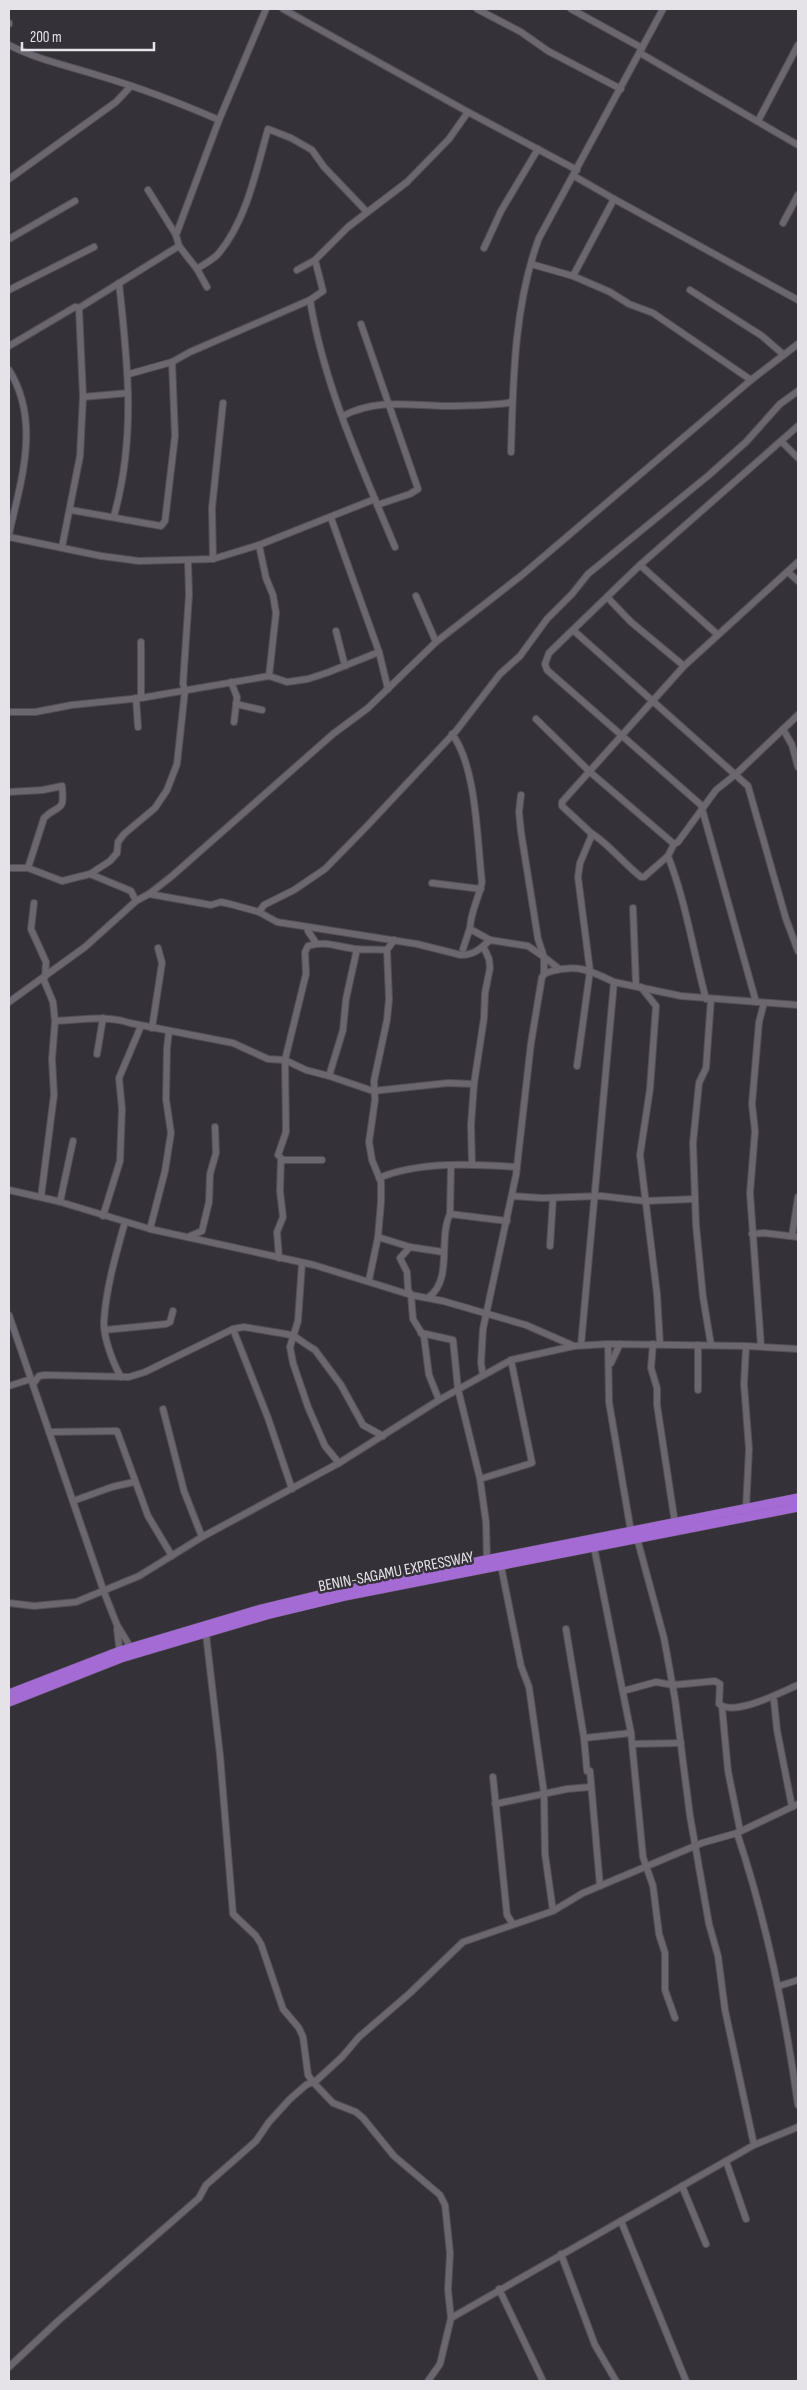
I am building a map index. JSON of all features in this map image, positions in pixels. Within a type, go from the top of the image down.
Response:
[{"type":"highway","points":[[9,1694],[120,1654],[260,1609],[360,1585],[634,1535],[675,1523],[798,1498]]},
{"type":"highway","name":"BENIN-SAGAMU EXPRESSWAY","points":[[131,1651],[206,1634],[270,1614],[346,1596],[594,1547],[634,1535],[798,1507]]},
{"type":"highway","points":[[9,1702],[120,1654]]},
{"type":"street","points":[[176,235],[219,120],[266,9]]},
{"type":"street","points":[[283,9],[538,149],[614,200],[798,300]]},
{"type":"street","points":[[477,9],[520,32],[548,51],[621,89]]},
{"type":"street","points":[[571,9],[798,145]]},
{"type":"street","points":[[511,452],[512,401],[516,356],[526,286],[539,238],[663,9]]},
{"type":"street","points":[[758,121],[798,45]]},
{"type":"street","points":[[9,46],[34,58],[131,86],[182,104],[219,120]]},
{"type":"street","points":[[9,179],[116,102],[131,86]]},
{"type":"street","points":[[297,270],[315,260],[328,245],[407,182],[448,139],[468,112]]},
{"type":"street","points":[[197,269],[218,255],[232,233],[248,198],[268,129],[291,138],[312,150],[324,167],[367,212]]},
{"type":"street","points":[[484,248],[501,211],[538,149]]},
{"type":"street","points":[[148,190],[176,235],[179,246],[197,269],[207,287]]},
{"type":"street","points":[[783,223],[798,195]]},
{"type":"street","points":[[573,276],[614,200]]},
{"type":"street","points":[[9,239],[75,201]]},
{"type":"street","points":[[9,346],[75,307],[79,308],[179,246]]},
{"type":"street","points":[[9,290],[94,247]]},
{"type":"street","points":[[129,374],[172,362],[190,352],[310,300],[323,292],[315,260]]},
{"type":"street","points":[[531,264],[573,276],[610,292],[628,304],[653,313],[751,380]]},
{"type":"street","points":[[114,516],[125,468],[129,422],[129,374],[119,283]]},
{"type":"street","points":[[690,290],[762,336],[784,355]]},
{"type":"street","points":[[310,300],[323,361],[376,502],[396,547]]},
{"type":"street","points":[[62,547],[71,510],[80,456],[83,396],[79,308]]},
{"type":"street","points":[[9,370],[22,401],[27,442],[25,462],[9,536],[101,556],[139,561],[188,562],[213,559],[259,546],[331,518],[376,502],[410,494],[418,489],[361,324]]},
{"type":"street","points":[[9,1002],[92,942],[136,900],[149,894],[388,689],[436,642],[595,514],[751,380],[798,344]]},
{"type":"street","points":[[71,510],[114,516],[161,526],[164,521],[175,436],[172,362]]},
{"type":"street","points":[[259,912],[264,905],[294,890],[325,869],[452,734],[500,674],[529,645],[547,619],[572,594],[588,574],[709,475],[746,442],[780,404],[798,391]]},
{"type":"street","points":[[83,396],[128,393]]},
{"type":"street","points":[[343,416],[358,408],[389,403],[474,406],[512,401]]},
{"type":"street","points":[[213,559],[212,508],[223,402]]},
{"type":"street","points":[[756,1002],[703,808],[694,798],[621,737],[546,670],[545,664],[549,653],[640,565],[798,426]]},
{"type":"street","points":[[782,442],[798,458]]},
{"type":"street","points":[[331,518],[379,652],[388,689]]},
{"type":"street","points":[[259,546],[266,578],[273,594],[276,613],[269,676]]},
{"type":"street","points":[[9,868],[28,868],[62,881],[90,874],[110,861],[117,853],[118,842],[124,834],[162,800],[177,764],[185,690],[183,684],[188,562]]},
{"type":"street","points":[[562,806],[562,802],[566,797],[684,666],[798,562]]},
{"type":"street","points":[[640,565],[717,634]]},
{"type":"street","points":[[788,572],[798,581]]},
{"type":"street","points":[[416,596],[436,642]]},
{"type":"street","points":[[607,597],[632,622],[684,666]]},
{"type":"street","points":[[573,630],[651,702],[748,786],[786,919],[798,951]]},
{"type":"street","points":[[336,631],[345,666]]},
{"type":"street","points":[[138,726],[141,642]]},
{"type":"street","points":[[9,712],[35,712],[72,705],[138,698],[269,676],[287,682],[308,679],[379,652]]},
{"type":"street","points":[[230,682],[237,697],[234,722]]},
{"type":"street","points":[[236,704],[262,710]]},
{"type":"street","points":[[556,799],[641,877],[668,856],[674,844],[678,842],[716,790],[736,774],[798,715]]},
{"type":"street","points":[[536,719],[590,772],[674,844]]},
{"type":"street","points":[[783,729],[792,745],[798,767]]},
{"type":"street","points":[[452,734],[460,745],[475,809],[481,889],[463,948]]},
{"type":"street","points":[[9,792],[43,790],[62,786],[64,802],[59,809],[44,818],[28,868]]},
{"type":"street","points":[[483,1375],[481,1347],[517,1167],[531,1043],[544,974],[544,957],[538,939],[521,832],[519,812],[521,795]]},
{"type":"street","points":[[577,1066],[590,971],[578,877],[580,862],[592,837],[591,833]]},
{"type":"street","points":[[668,856],[680,888],[689,936],[709,999],[706,1068],[699,1084],[693,1143],[695,1200],[703,1297],[711,1345]]},
{"type":"street","points":[[90,874],[131,891],[136,900]]},
{"type":"street","points":[[432,883],[481,889]]},
{"type":"street","points":[[149,894],[211,905],[222,902],[259,912],[283,923],[435,947],[461,955],[467,955],[484,948],[490,940]]},
{"type":"street","points":[[34,903],[30,929],[46,962],[44,977],[53,1002],[55,1022],[52,1059],[54,1095],[41,1197]]},
{"type":"street","points":[[633,908],[639,987],[656,1006]]},
{"type":"street","points":[[470,928],[474,933],[490,940],[528,946],[558,968]]},
{"type":"street","points":[[308,931],[316,943]]},
{"type":"street","points":[[369,1280],[378,1237],[381,1182],[372,1160],[369,1142],[375,1100],[373,1091],[387,1020],[387,950],[394,940]]},
{"type":"street","points":[[279,1258],[277,1232],[283,1218],[279,1148],[286,1132],[287,1122],[285,1060],[306,974],[305,952],[308,946],[316,943],[358,949],[387,950]]},
{"type":"street","points":[[152,1028],[162,962],[158,948]]},
{"type":"street","points":[[472,1164],[471,1125],[474,1084],[484,1018],[485,993],[490,968],[489,959],[484,948]]},
{"type":"street","points":[[329,1076],[343,1030],[346,999],[358,949]]},
{"type":"street","points":[[544,974],[558,968],[582,968],[614,982],[662,993],[709,999],[798,1005]]},
{"type":"street","points":[[578,1346],[614,982]]},
{"type":"street","points":[[662,993],[656,1006],[650,1089],[640,1154],[657,1294],[656,1344],[651,1368],[657,1388],[657,1405],[675,1523]]},
{"type":"street","points":[[761,1346],[750,1193],[755,1131],[752,1104],[759,1022],[764,1003]]},
{"type":"street","points":[[55,1022],[102,1018],[118,1019],[141,1026],[232,1043],[268,1059],[285,1060],[306,1070],[373,1091],[448,1083],[474,1084]]},
{"type":"street","points":[[97,1054],[102,1018]]},
{"type":"street","points":[[102,1216],[110,1200],[120,1161],[122,1109],[119,1078],[141,1026]]},
{"type":"street","points":[[150,1229],[165,1171],[171,1133],[166,1099],[167,1048],[170,1031]]},
{"type":"street","points":[[189,1236],[202,1231],[205,1223],[210,1193],[210,1174],[216,1153],[215,1127]]},
{"type":"street","points":[[60,1202],[73,1141]]},
{"type":"street","points":[[280,1159],[322,1160]]},
{"type":"street","points":[[379,1178],[404,1171],[451,1165],[472,1164],[517,1167]]},
{"type":"street","points":[[429,1297],[437,1291],[442,1279],[443,1252],[450,1214],[451,1165]]},
{"type":"street","points":[[9,1190],[60,1202],[150,1229],[189,1236],[369,1280],[411,1295],[429,1297],[526,1325],[578,1346]]},
{"type":"street","points":[[512,1196],[553,1198],[594,1196],[645,1201],[695,1200]]},
{"type":"street","points":[[752,1234],[764,1233],[795,1236],[798,1197]]},
{"type":"street","points":[[550,1246],[553,1198]]},
{"type":"street","points":[[450,1214],[507,1221]]},
{"type":"street","points":[[121,1377],[114,1365],[104,1323],[116,1254],[125,1222]]},
{"type":"street","points":[[378,1237],[410,1247],[443,1252]]},
{"type":"street","points":[[410,1247],[400,1258],[407,1272],[413,1319],[426,1346],[430,1383],[439,1400]]},
{"type":"street","points":[[302,1263],[299,1308],[290,1348],[293,1363],[308,1407],[325,1446],[339,1463]]},
{"type":"street","points":[[105,1330],[166,1324],[170,1322],[173,1311]]},
{"type":"street","points":[[9,1315],[104,1592],[117,1625],[131,1651]]},
{"type":"street","points":[[9,1386],[32,1381],[39,1376],[45,1375],[121,1377],[144,1372],[233,1329],[244,1327],[294,1336],[315,1350],[340,1384],[363,1425],[383,1436]]},
{"type":"street","points":[[233,1329],[268,1418],[292,1489]]},
{"type":"street","points":[[421,1333],[452,1340],[458,1389],[480,1479],[486,1522],[487,1561]]},
{"type":"street","points":[[608,1344],[610,1366],[609,1402],[634,1535],[664,1638],[673,1685],[690,1816],[709,1924],[718,1956],[725,2010],[754,2145]]},
{"type":"street","points":[[9,1604],[34,1606],[76,1602],[139,1576],[202,1537],[339,1463],[439,1400],[511,1360],[578,1346],[608,1344],[761,1346],[798,1349]]},
{"type":"street","points":[[610,1366],[620,1344]]},
{"type":"street","points":[[698,1345],[698,1390]]},
{"type":"street","points":[[746,1346],[744,1384],[749,1449],[746,1509]]},
{"type":"street","points":[[480,1479],[532,1462],[511,1360]]},
{"type":"street","points":[[163,1409],[184,1491],[202,1537]]},
{"type":"street","points":[[49,1432],[117,1431],[134,1482],[148,1516],[172,1556]]},
{"type":"street","points":[[72,1501],[112,1487],[134,1482]]},
{"type":"street","points":[[594,1547],[624,1691],[631,1733],[646,1868],[653,1886],[659,1934],[665,1953],[665,1990],[675,2018]]},
{"type":"street","points":[[501,1566],[521,1666],[529,1687],[544,1794],[545,1854],[553,1911]]},
{"type":"street","points":[[117,1625],[120,1654]]},
{"type":"street","points":[[566,1629],[584,1738],[600,1886]]},
{"type":"street","points":[[206,1634],[220,1755],[232,1910],[261,1944],[283,2008],[299,2028],[303,2037],[308,2075],[333,2103],[356,2112],[363,2118],[394,2156],[440,2194],[448,2219],[450,2253],[448,2305],[451,2318],[440,2364],[428,2381]]},
{"type":"street","points":[[624,1691],[656,1682],[673,1685],[702,1681],[718,1682],[720,1687],[718,1701],[722,1707],[728,1772],[740,1830],[737,1833],[759,1904],[779,1986],[798,2105]]},
{"type":"street","points":[[722,1707],[764,1702],[779,1692],[798,1685]]},
{"type":"street","points":[[9,2367],[58,2321],[199,2198],[206,2186],[256,2141],[268,2122],[290,2099],[342,2057],[359,2037],[410,1993],[463,1942],[553,1911],[583,1893],[646,1868],[696,1845],[737,1833],[795,1806],[777,1730],[774,1701]]},
{"type":"street","points":[[584,1738],[631,1733]]},
{"type":"street","points":[[632,1744],[681,1743]]},
{"type":"street","points":[[494,1777],[495,1804],[507,1915],[513,1924]]},
{"type":"street","points":[[495,1804],[590,1787]]},
{"type":"street","points":[[779,1986],[798,1980]]},
{"type":"street","points":[[451,2318],[754,2145],[798,2127]]},
{"type":"street","points":[[726,2161],[746,2219]]},
{"type":"street","points":[[682,2186],[706,2244]]},
{"type":"street","points":[[621,2221],[686,2381]]},
{"type":"street","points":[[561,2254],[595,2345],[616,2381]]},
{"type":"street","points":[[499,2289],[543,2381]]}]
